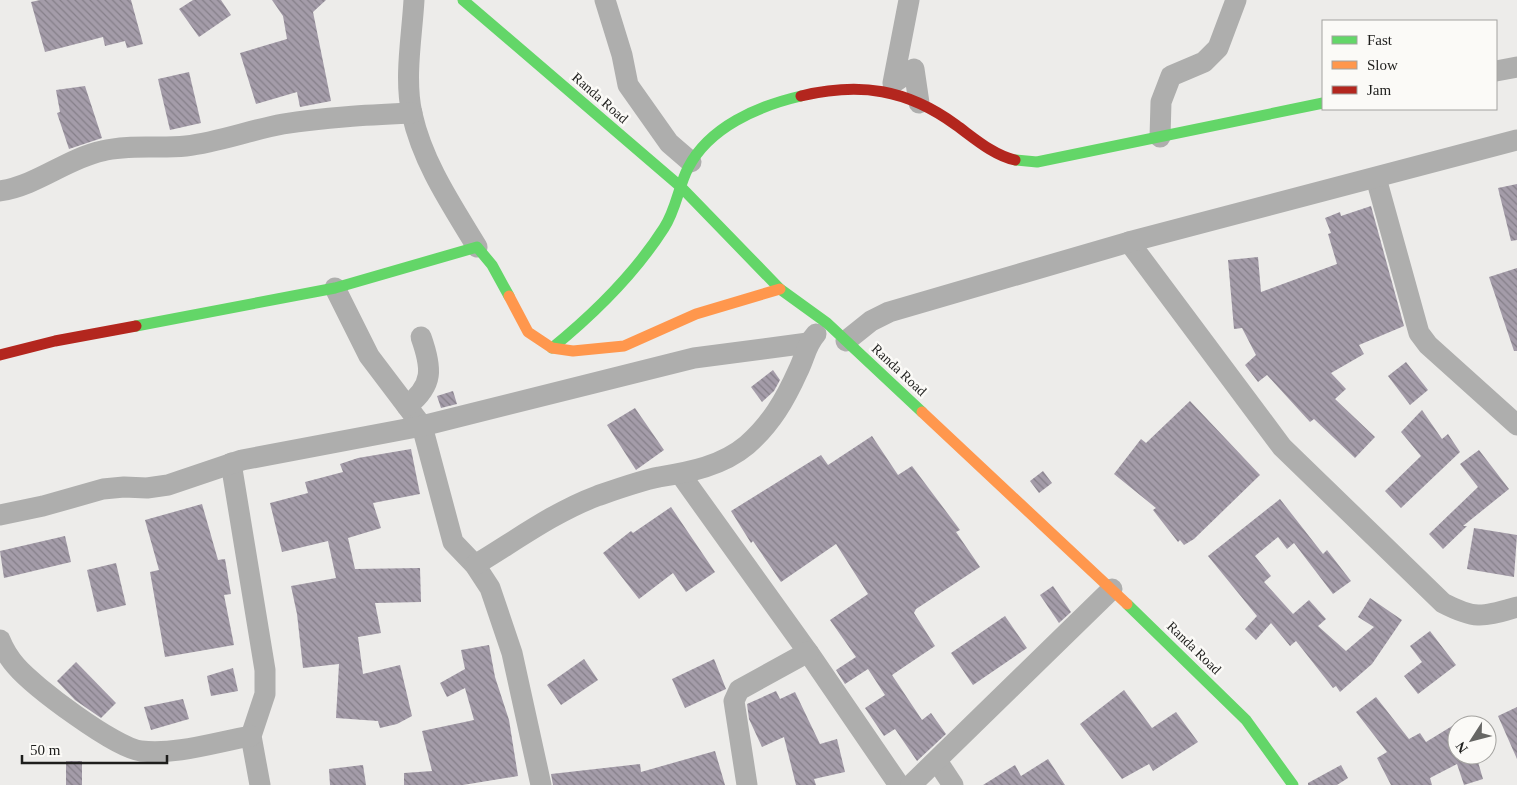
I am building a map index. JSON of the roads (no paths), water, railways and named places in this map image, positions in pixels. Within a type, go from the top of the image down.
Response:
[{"type":"street","points":[[414,0],[410,58],[412,113],[425,156],[438,183],[477,247],[492,264],[528,332],[552,348],[573,351],[624,346],[696,314],[780,289]]},
{"type":"street","name":"Randa Road","points":[[463,0],[681,187],[780,289],[827,323],[1112,589],[1246,720],[1293,785]]},
{"type":"street","points":[[606,0],[622,55],[628,85],[669,143],[692,162]]},
{"type":"street","points":[[909,0],[893,83],[914,70],[919,103]]},
{"type":"street","points":[[1160,137],[1161,102],[1171,76],[1204,62],[1218,48],[1236,0]]},
{"type":"street","points":[[1497,71],[1517,68]]},
{"type":"street","points":[[552,348],[586,321],[631,273],[666,226],[692,162],[712,136],[739,117],[772,103],[850,90],[894,93],[919,103],[1001,156],[1019,161],[1037,162],[1322,103]]},
{"type":"street","points":[[0,191],[16,188],[38,180],[83,157],[103,150],[186,146],[283,124],[352,116],[412,113]]},
{"type":"street","points":[[846,341],[871,321],[889,312],[1129,242],[1517,140]]},
{"type":"street","points":[[1376,178],[1419,334],[1428,345],[1516,422]]},
{"type":"street","points":[[1129,242],[1282,447],[1443,603],[1465,614],[1483,616],[1517,607]]},
{"type":"street","points":[[0,355],[55,341],[335,288],[477,247]]},
{"type":"street","points":[[335,288],[369,356],[422,426],[453,542],[475,565],[490,588],[512,653],[541,785]]},
{"type":"street","points":[[475,565],[567,509],[597,496],[649,480],[682,474],[720,462],[744,447],[760,433],[780,408],[800,368],[808,343],[827,323]]},
{"type":"street","points":[[406,406],[422,394],[429,376],[428,356],[421,337]]},
{"type":"street","points":[[0,515],[43,506],[102,489],[124,487],[147,488],[168,485],[231,463],[422,426],[694,358],[808,343]]},
{"type":"street","points":[[231,463],[265,670],[265,694],[251,736],[260,785]]},
{"type":"street","points":[[682,474],[899,785]]},
{"type":"street","points":[[911,785],[1112,589]]},
{"type":"street","points":[[0,640],[5,652],[33,683],[115,742],[140,751],[166,751],[251,736]]},
{"type":"street","points":[[747,785],[734,701],[739,690],[808,652]]},
{"type":"street","points":[[937,761],[952,785]]}]
